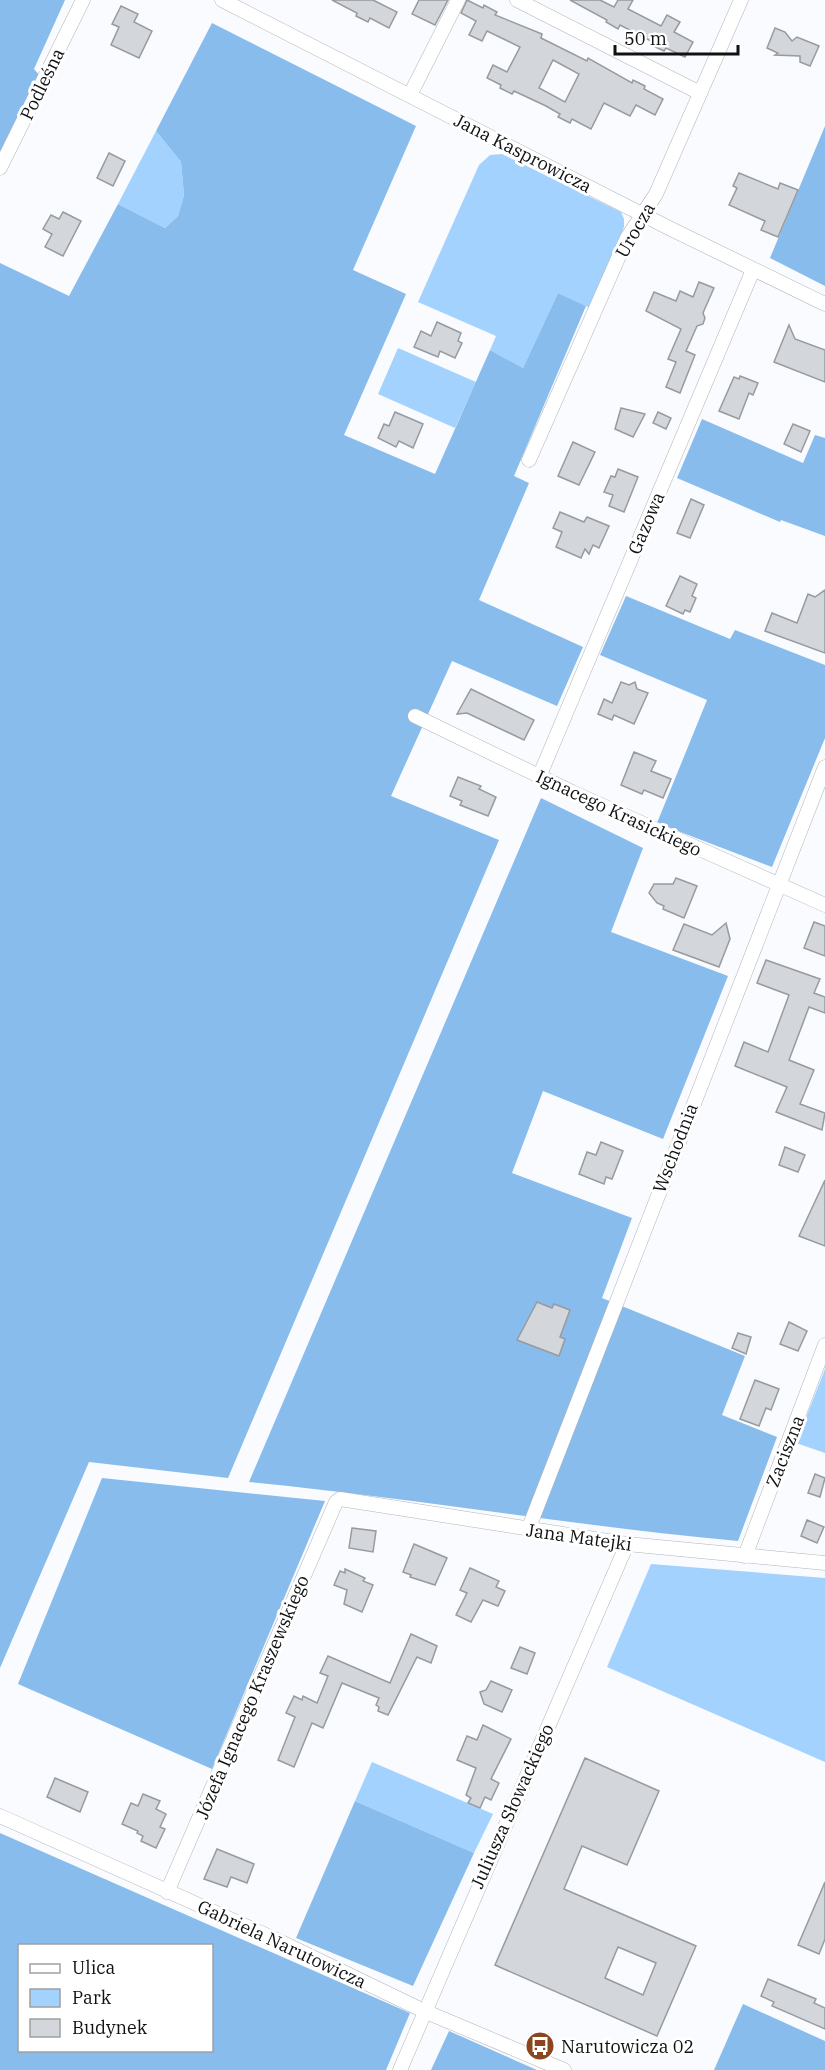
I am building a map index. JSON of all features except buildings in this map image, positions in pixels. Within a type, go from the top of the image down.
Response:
[{"type":"street","name":"Podleśna","points":[[0,168],[83,0]]},
{"type":"street","name":"Jana Kasprowicza","points":[[222,0],[643,215],[825,304]]},
{"type":"street","points":[[410,95],[458,0]]},
{"type":"street","points":[[517,0],[700,93]]},
{"type":"street","name":"Urocza","points":[[529,460],[627,238],[656,194],[741,0]]},
{"type":"street","name":"Gazowa","points":[[539,777],[753,270]]},
{"type":"street","name":"Ignacego Krasickiego","points":[[415,716],[539,777],[777,886],[825,905]]},
{"type":"street","name":"Wschodnia","points":[[528,1530],[825,767]]},
{"type":"street","name":"Zaciszna","points":[[745,1556],[825,1345]]},
{"type":"street","name":"Jana Matejki","points":[[336,1502],[340,1499],[350,1499],[528,1530],[627,1544],[825,1563]]},
{"type":"street","name":"Józefa Ignacego Kraszewskiego","points":[[167,1892],[336,1502]]},
{"type":"street","name":"Juliusza Słowackiego","points":[[400,2070],[627,1544]]},
{"type":"street","name":"Gabriela Narutowicza","points":[[0,1816],[277,1940],[424,2011],[564,2070]]},
{"type":"green space","points":[[156,131],[181,162],[184,195],[178,216],[165,228],[118,204]]},
{"type":"green space","points":[[502,154],[621,212],[624,219],[624,227],[590,308],[558,293],[523,368],[490,350],[496,336],[418,302],[479,165],[490,155]]},
{"type":"green space","points":[[398,348],[476,382],[455,428],[378,394]]},
{"type":"green space","points":[[825,1369],[825,1453],[796,1443]]},
{"type":"green space","points":[[651,1564],[825,1578],[825,1762],[607,1667]]},
{"type":"green space","points":[[372,1762],[493,1814],[474,1853],[355,1801]]},
{"type":"shaded area","points":[[0,0],[65,0],[34,69],[40,76],[0,155]]},
{"type":"shaded area","points":[[212,23],[416,126],[353,270],[406,294],[344,435],[435,474],[490,350],[523,368],[558,293],[586,306],[514,476],[529,483],[479,600],[583,647],[557,706],[452,661],[391,796],[499,840],[228,1478],[89,1462],[0,1668],[0,263],[69,296],[118,204],[165,228],[178,216],[184,195],[181,162],[156,131]]},
{"type":"shaded area","points":[[825,126],[825,286],[770,258]]},
{"type":"shaded area","points":[[702,419],[803,463],[815,435],[825,438],[825,536],[781,520],[780,522],[677,478]]},
{"type":"shaded area","points":[[626,596],[730,639],[735,630],[825,665],[825,738],[772,867],[657,823],[707,700],[600,655]]},
{"type":"shaded area","points":[[541,798],[643,848],[611,932],[728,976],[663,1139],[543,1091],[512,1173],[632,1218],[602,1298],[745,1356],[722,1415],[777,1437],[738,1541],[249,1482]]},
{"type":"shaded area","points":[[102,1478],[325,1501],[212,1769],[18,1684]]},
{"type":"shaded area","points":[[355,1801],[474,1853],[413,1986],[296,1938]]},
{"type":"shaded area","points":[[0,1833],[410,2013],[386,2070],[0,2070]]},
{"type":"shaded area","points":[[743,2004],[825,2041],[825,2070],[714,2070]]},
{"type":"shaded area","points":[[449,2031],[537,2070],[431,2070]]},
{"type":"place","name":"Narutowicza 02","points":[[540,2046]]}]
